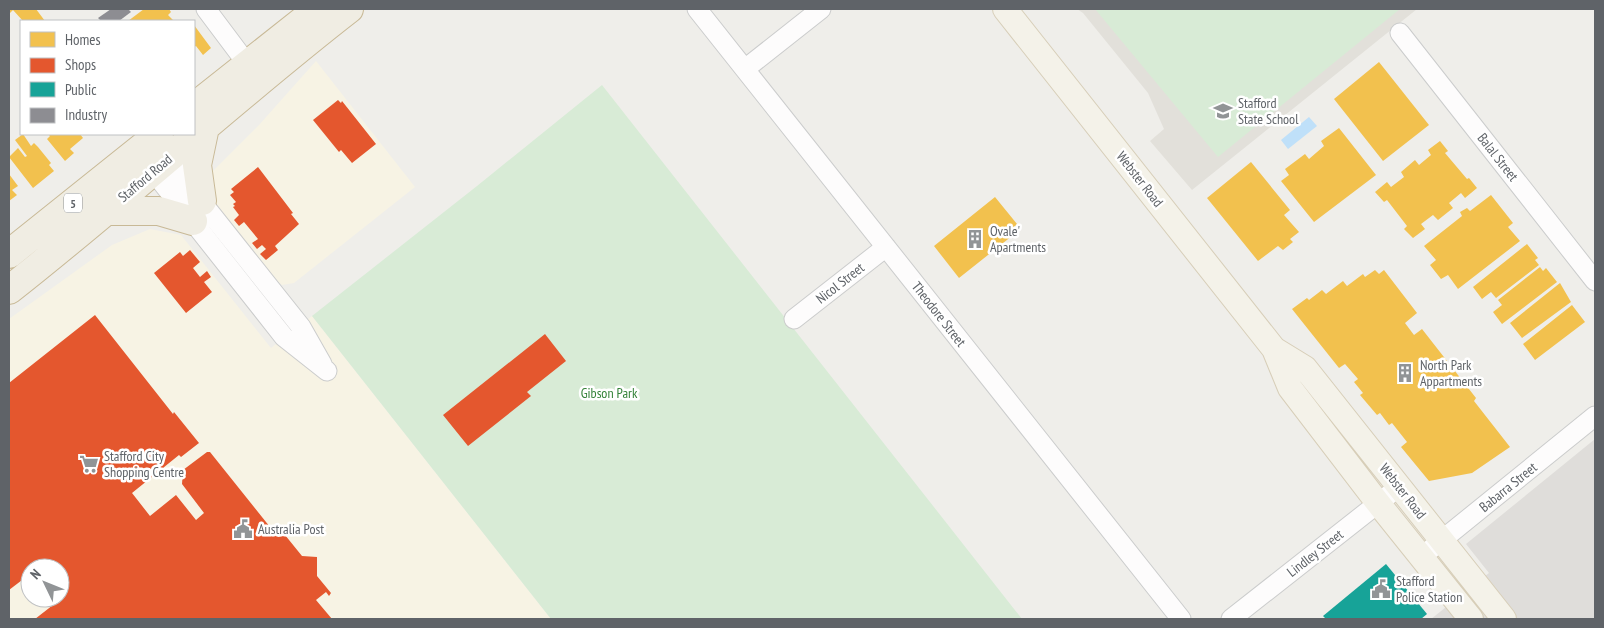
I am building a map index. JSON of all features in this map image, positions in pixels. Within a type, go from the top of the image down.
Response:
[{"type":"highway","name":"Stafford Road","points":[[199,117],[248,64],[318,9]]},
{"type":"highway","name":"Stafford Road","points":[[199,117],[349,9]]},
{"type":"highway","points":[[106,210],[132,212],[198,211],[199,117]]},
{"type":"highway","name":"Stafford Road","points":[[9,254],[175,135]]},
{"type":"highway","name":"Stafford Road","points":[[9,290],[106,210],[154,151]]},
{"type":"main road","name":"Webster Road","points":[[1005,9],[1274,349],[1290,388],[1378,503],[1471,619]]},
{"type":"main road","name":"Webster Road","points":[[1274,349],[1305,368],[1504,619]]},
{"type":"street","points":[[206,9],[248,64]]},
{"type":"street","name":"Theodore Street","points":[[697,9],[1181,619]]},
{"type":"street","points":[[745,68],[820,9]]},
{"type":"street","name":"Balal Street","points":[[1400,33],[1595,281]]},
{"type":"street","points":[[154,151],[198,211],[284,337],[327,371],[301,327],[198,211]]},
{"type":"street","name":"Nicol Street","points":[[794,319],[886,247]]},
{"type":"street","name":"Babarra Street","points":[[1421,557],[1595,416]]},
{"type":"street","name":"Lindley Street","points":[[1231,619],[1400,486]]},
{"type":"shaded area","name":"Stafford State School","points":[[1077,9],[1417,9],[1192,190],[1150,141],[1164,129],[1148,93],[1083,13]]},
{"type":"shaded area","points":[[316,61],[415,187],[294,283],[282,285],[216,204],[209,188],[207,177],[259,125]]},
{"type":"shaded area","points":[[150,229],[181,235],[271,348],[312,316],[551,619],[9,619],[9,319],[112,245]]},
{"type":"shaded area","points":[[1595,439],[1595,619],[1431,619],[1489,573],[1466,544]]},
{"type":"green space","name":"Stafford State School","points":[[1095,9],[1400,9],[1218,157]]},
{"type":"green space","name":"Gibson Park","points":[[602,85],[1022,619],[551,619],[312,316]]},
{"type":"water","points":[[1309,117],[1317,126],[1288,149],[1281,140]]},
{"type":"building: Homes","points":[[9,9],[36,9],[44,20],[22,20],[13,10],[9,14]]},
{"type":"building: Homes","points":[[144,9],[169,9],[171,12],[168,15],[173,20],[129,20]]},
{"type":"building: Homes","points":[[195,26],[211,48],[203,55],[196,46]]},
{"type":"building: Homes","points":[[1379,62],[1429,125],[1383,161],[1334,99]]},
{"type":"building: Homes","points":[[1339,128],[1376,175],[1314,222],[1281,181],[1289,175],[1285,169],[1305,154],[1309,159],[1324,146],[1321,141]]},
{"type":"building: Homes","points":[[24,135],[31,146],[34,143],[51,163],[49,165],[54,171],[33,188],[9,157],[18,148],[25,157],[27,156],[15,140]]},
{"type":"building: Homes","points":[[81,135],[83,138],[70,149],[74,153],[65,161],[47,139],[50,136]]},
{"type":"building: Homes","points":[[1440,141],[1448,151],[1445,153],[1477,188],[1465,198],[1461,193],[1449,203],[1453,208],[1438,220],[1433,215],[1421,224],[1425,229],[1413,238],[1404,229],[1407,226],[1387,200],[1384,202],[1375,192],[1387,182],[1391,187],[1404,177],[1401,172],[1415,160],[1419,165],[1431,155],[1428,150]]},
{"type":"building: Homes","points":[[1251,162],[1290,210],[1284,215],[1299,232],[1290,239],[1293,242],[1283,250],[1278,246],[1258,261],[1207,198]]},
{"type":"building: Homes","points":[[9,174],[18,186],[12,190],[17,195],[9,201]]},
{"type":"building: Homes","points":[[1491,195],[1513,223],[1508,227],[1520,241],[1458,289],[1448,275],[1441,279],[1430,265],[1436,260],[1424,246],[1462,216],[1460,212],[1467,208],[1470,211]]},
{"type":"building: Homes","name":"Ovale' Apartments","points":[[995,197],[1017,224],[1013,228],[1017,232],[959,278],[934,246]]},
{"type":"building: Homes","points":[[1527,244],[1538,258],[1535,260],[1539,265],[1496,298],[1491,292],[1482,299],[1473,287]]},
{"type":"building: Homes","points":[[1540,267],[1543,271],[1546,268],[1557,282],[1502,324],[1493,312],[1502,305],[1498,300]]},
{"type":"building: Homes","name":"North Park Appartments","points":[[1375,270],[1379,274],[1384,270],[1417,313],[1405,323],[1414,335],[1422,329],[1476,398],[1474,401],[1510,447],[1472,473],[1429,481],[1401,447],[1407,442],[1392,423],[1389,425],[1380,413],[1377,415],[1360,395],[1363,393],[1354,382],[1358,379],[1345,364],[1339,368],[1292,309],[1322,290],[1326,294],[1343,281],[1347,286],[1363,274],[1365,277]]},
{"type":"building: Homes","points":[[1560,283],[1571,302],[1522,338],[1510,323]]},
{"type":"building: Homes","points":[[1572,305],[1585,322],[1535,360],[1523,344]]},
{"type":"building: Shops","points":[[338,100],[341,103],[342,101],[376,144],[352,163],[341,150],[339,152],[313,120]]},
{"type":"building: Shops","points":[[258,167],[293,213],[291,214],[299,224],[275,246],[278,250],[266,260],[260,254],[266,249],[262,245],[257,249],[252,243],[258,239],[244,222],[239,226],[234,220],[239,215],[233,207],[235,206],[233,204],[236,202],[230,195],[234,192],[231,189]]},
{"type":"building: Shops","points":[[190,250],[200,262],[193,268],[200,277],[207,271],[211,277],[204,282],[212,292],[186,313],[154,273],[180,252],[183,256]]},
{"type":"building: Shops","name":"Stafford City Shopping Centre","points":[[95,315],[173,414],[174,412],[199,443],[181,457],[179,455],[132,493],[150,516],[176,495],[196,520],[204,513],[182,484],[183,470],[207,452],[210,452],[278,537],[285,535],[302,556],[317,557],[317,576],[331,593],[329,596],[326,592],[316,600],[332,619],[35,619],[49,608],[70,608],[70,558],[20,558],[20,582],[9,590],[9,383]]},
{"type":"building: Shops","points":[[545,334],[566,361],[527,392],[531,396],[468,446],[443,415]]},
{"type":"building: Public","name":"Stafford Police Station","points":[[1386,564],[1427,614],[1421,619],[1326,619],[1323,616]]},
{"type":"building: Industry","points":[[111,9],[128,9],[131,12],[120,20],[100,20],[98,18]]},
{"type":"place","name":"Stafford State School","points":[[1223,111]]},
{"type":"place","name":"Ovale' Apartments","points":[[975,239]]},
{"type":"place","name":"North Park Appartments","points":[[1405,373]]},
{"type":"place","name":"Stafford City Shopping Centre","points":[[89,464]]},
{"type":"place","name":"Australia Post","points":[[243,529]]},
{"type":"place","name":"Stafford Police Station","points":[[1381,589]]}]
